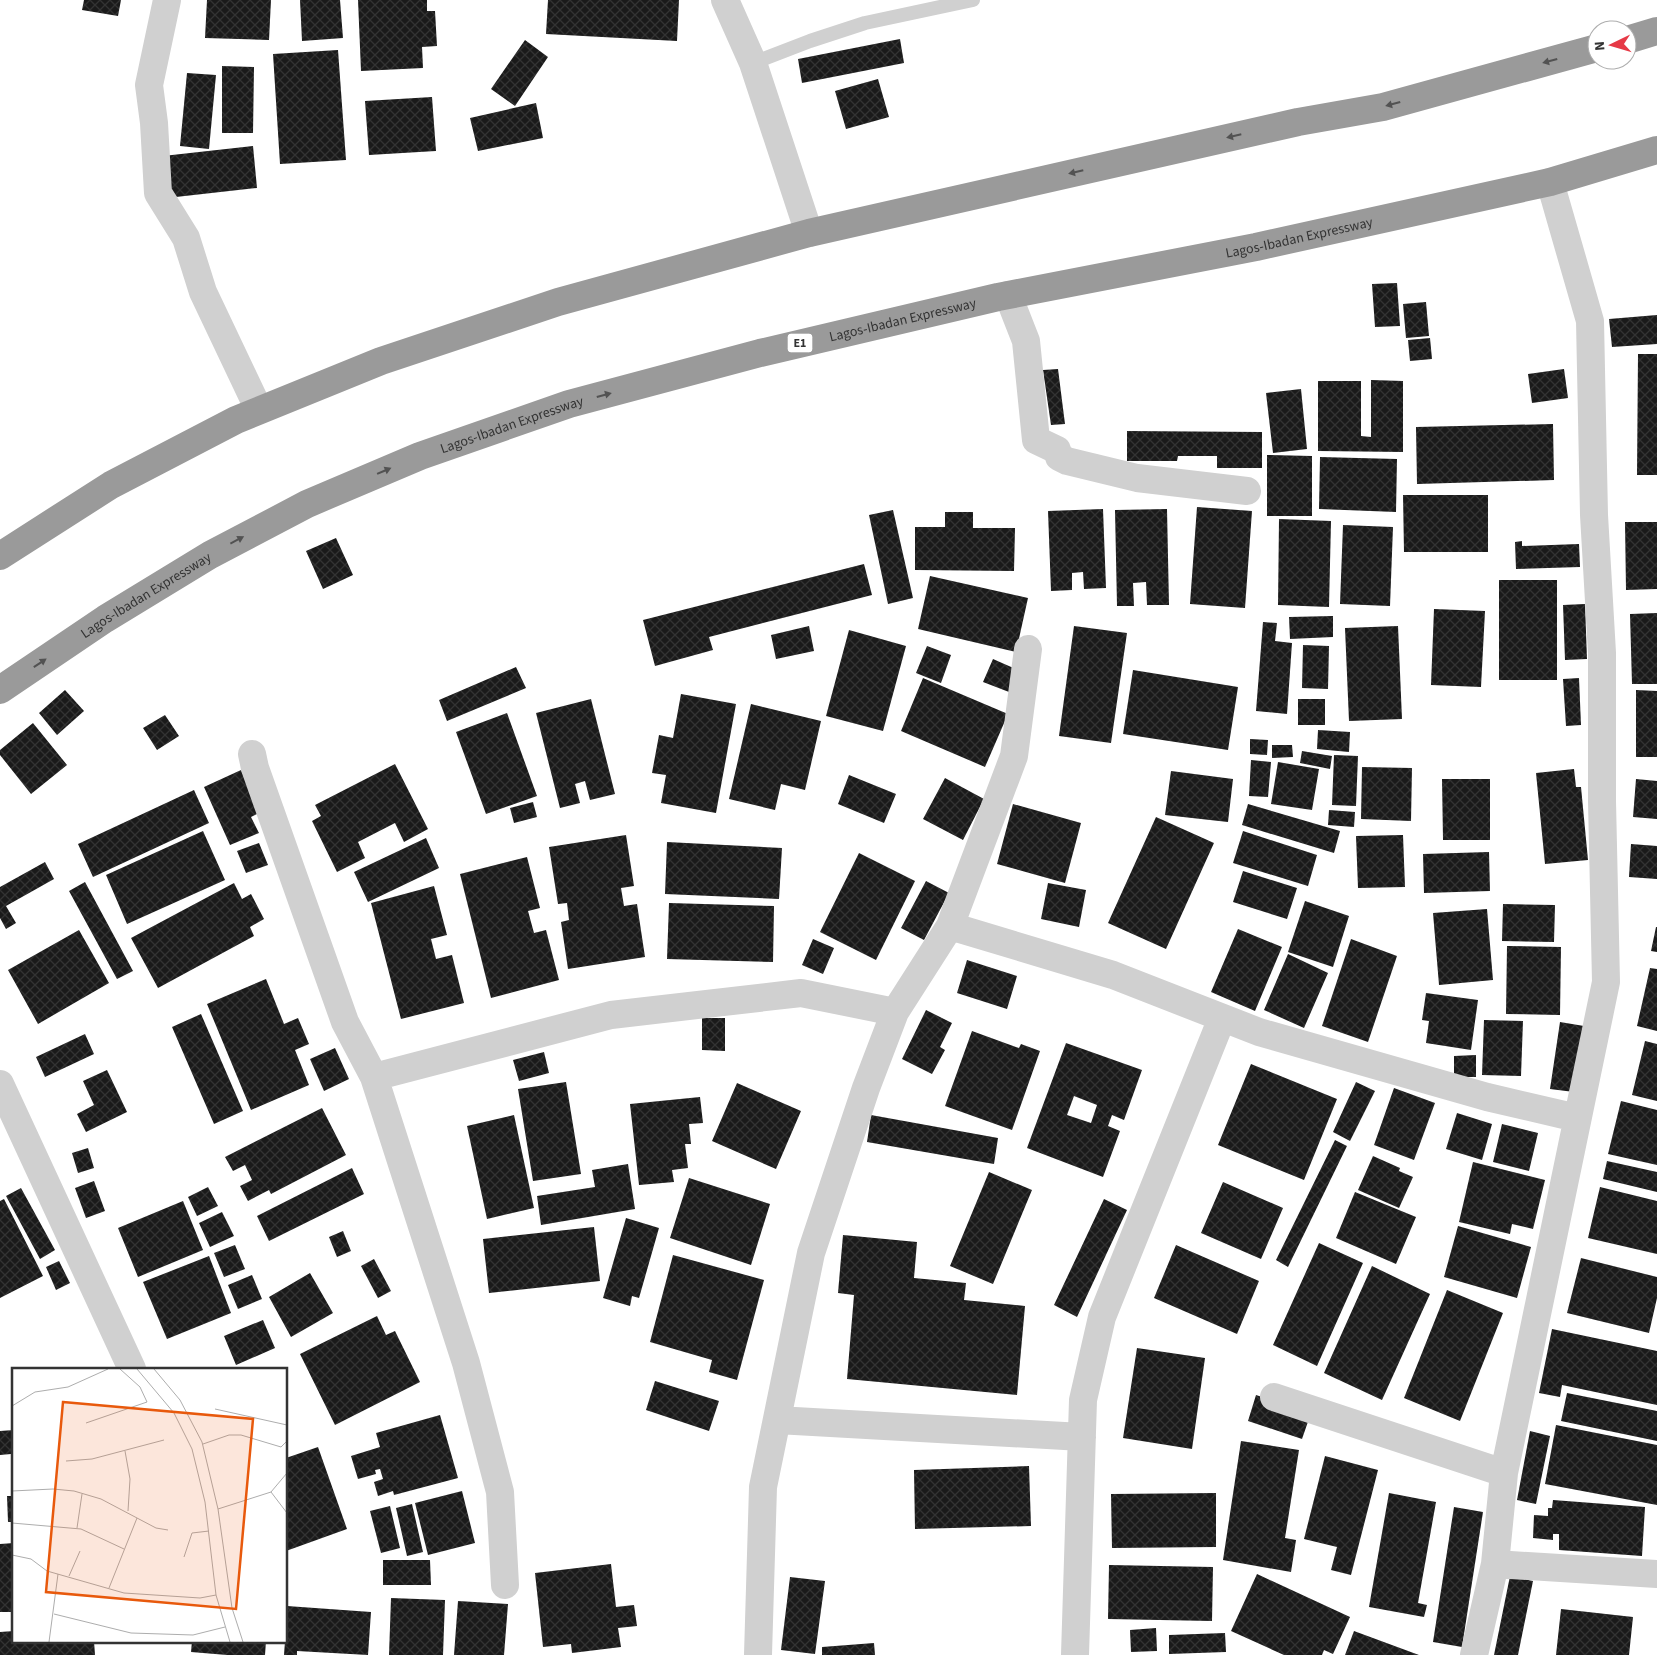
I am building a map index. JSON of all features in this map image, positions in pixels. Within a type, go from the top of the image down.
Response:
[{"type":"highway","points":[[1637,37],[1657,31]]},
{"type":"highway","points":[[0,556],[112,485],[236,420],[381,361],[558,302],[809,233],[1298,122],[1383,107],[1587,51]]},
{"type":"highway","name":"Lagos-Ibadan Expressway","points":[[0,690],[105,619],[210,554],[307,504],[420,456],[569,404],[760,353],[1008,295],[1256,247],[1550,182],[1657,150]]},
{"type":"street","points":[[167,0],[149,85],[154,122],[158,193],[186,238],[203,292],[259,410]]},
{"type":"street","points":[[725,0],[753,63],[809,233]]},
{"type":"street","points":[[1474,1655],[1495,1564],[1504,1473],[1606,982],[1602,801],[1602,653],[1594,515],[1590,321],[1550,182]]},
{"type":"street","points":[[1008,295],[1026,341],[1036,440],[1057,450],[1059,458],[1136,478],[1247,491]]},
{"type":"street","points":[[758,1655],[763,1488],[811,1253],[866,1088],[895,1012],[950,926],[1014,756],[1028,649]]},
{"type":"street","points":[[252,754],[255,768],[345,1022],[374,1077],[466,1362],[500,1492],[505,1585]]},
{"type":"street","points":[[950,926],[1113,976],[1259,1032],[1477,1095],[1577,1118]]},
{"type":"street","points":[[374,1077],[612,1015],[801,993],[895,1012]]},
{"type":"street","points":[[1075,1655],[1083,1400],[1102,1317],[1222,1018]]},
{"type":"street","points":[[0,1084],[132,1368]]},
{"type":"street","points":[[1274,1397],[1504,1473]]},
{"type":"street","points":[[777,1420],[1082,1437]]},
{"type":"street","points":[[1495,1564],[1657,1574]]},
{"type":"lane","points":[[753,63],[810,41],[865,23],[974,0]]},
{"type":"building","points":[[84,0],[121,0],[118,16],[82,10]]},
{"type":"building","points":[[207,0],[271,0],[269,40],[205,38]]},
{"type":"building","points":[[300,0],[340,0],[343,38],[302,41]]},
{"type":"building","points":[[358,0],[427,0],[427,11],[435,11],[437,46],[422,47],[423,68],[361,71]]},
{"type":"building","points":[[548,0],[679,0],[677,41],[546,34]]},
{"type":"building","points":[[900,39],[904,63],[802,83],[798,59]]},
{"type":"building","points":[[525,40],[548,57],[515,106],[491,89]]},
{"type":"building","points":[[338,50],[346,160],[280,164],[273,54]]},
{"type":"building","points":[[222,66],[254,67],[253,133],[222,133]]},
{"type":"building","points":[[187,73],[216,75],[209,149],[180,146]]},
{"type":"building","points":[[878,79],[889,117],[846,129],[835,91]]},
{"type":"building","points":[[432,97],[436,151],[369,155],[365,101]]},
{"type":"building","points":[[536,103],[543,138],[478,151],[470,118]]},
{"type":"building","points":[[253,146],[257,188],[167,198],[163,156]]},
{"type":"building","points":[[1397,283],[1400,326],[1375,327],[1372,284]]},
{"type":"building","points":[[1426,302],[1429,336],[1406,338],[1403,304]]},
{"type":"building","points":[[1657,315],[1657,344],[1612,347],[1609,319]]},
{"type":"building","points":[[1430,338],[1432,359],[1410,361],[1408,340]]},
{"type":"building","points":[[1638,354],[1657,354],[1657,475],[1637,475]]},
{"type":"building","points":[[1058,369],[1065,424],[1051,425],[1043,370]]},
{"type":"building","points":[[1564,369],[1568,398],[1532,403],[1528,374]]},
{"type":"building","points":[[1371,380],[1403,381],[1403,452],[1318,451],[1318,381],[1361,381],[1361,436],[1371,437]]},
{"type":"building","points":[[1301,389],[1307,449],[1273,453],[1266,393]]},
{"type":"building","points":[[1553,424],[1554,480],[1417,484],[1416,427]]},
{"type":"building","points":[[1127,431],[1262,432],[1262,468],[1217,468],[1217,456],[1178,456],[1177,461],[1127,461]]},
{"type":"building","points":[[1267,455],[1312,456],[1312,516],[1267,516]]},
{"type":"building","points":[[1320,457],[1397,459],[1396,512],[1319,509]]},
{"type":"building","points":[[1403,495],[1488,495],[1488,552],[1404,552]]},
{"type":"building","points":[[1197,507],[1252,511],[1245,608],[1190,604]]},
{"type":"building","points":[[1103,509],[1106,588],[1084,589],[1083,572],[1072,573],[1072,590],[1051,591],[1048,511]]},
{"type":"building","points":[[1167,509],[1169,605],[1147,605],[1146,582],[1133,583],[1134,606],[1117,606],[1115,510]]},
{"type":"building","points":[[893,510],[913,598],[888,604],[869,515]]},
{"type":"building","points":[[945,512],[973,512],[973,528],[1015,528],[1014,571],[915,570],[915,527],[945,527]]},
{"type":"building","points":[[1279,519],[1331,521],[1329,607],[1278,605]]},
{"type":"building","points":[[1625,522],[1657,522],[1657,589],[1626,590]]},
{"type":"building","points":[[1343,525],[1393,527],[1390,606],[1340,604]]},
{"type":"building","points":[[336,538],[353,575],[323,589],[306,551]]},
{"type":"building","points":[[1522,541],[1522,546],[1579,544],[1580,567],[1516,569],[1515,542]]},
{"type":"building","points":[[864,564],[872,595],[709,637],[713,650],[655,666],[643,620]]},
{"type":"building","points":[[930,576],[1028,598],[1016,652],[918,629]]},
{"type":"building","points":[[1499,580],[1557,580],[1557,680],[1499,680]]},
{"type":"building","points":[[1585,604],[1587,659],[1565,660],[1563,605]]},
{"type":"building","points":[[1434,609],[1485,611],[1481,687],[1431,685]]},
{"type":"building","points":[[1657,613],[1657,684],[1632,684],[1630,614]]},
{"type":"building","points":[[1333,616],[1333,637],[1290,639],[1289,617]]},
{"type":"building","points":[[1263,622],[1277,623],[1275,641],[1292,643],[1287,714],[1256,711]]},
{"type":"building","points":[[809,626],[814,651],[776,659],[771,635]]},
{"type":"building","points":[[1074,626],[1127,633],[1111,743],[1059,736]]},
{"type":"building","points":[[1398,626],[1402,719],[1349,721],[1345,628]]},
{"type":"building","points":[[849,630],[906,646],[883,731],[826,716]]},
{"type":"building","points":[[1303,645],[1329,646],[1328,689],[1302,688]]},
{"type":"building","points":[[927,646],[951,655],[941,683],[916,673]]},
{"type":"building","points":[[993,659],[1018,670],[1009,692],[983,682]]},
{"type":"building","points":[[516,667],[526,688],[447,721],[439,700]]},
{"type":"building","points":[[1133,670],[1238,687],[1228,750],[1123,734]]},
{"type":"building","points":[[923,678],[1008,714],[985,767],[901,731]]},
{"type":"building","points":[[1579,678],[1581,725],[1566,726],[1563,679]]},
{"type":"building","points":[[65,690],[84,711],[57,735],[39,713]]},
{"type":"building","points":[[1636,690],[1657,691],[1657,757],[1636,757]]},
{"type":"building","points":[[681,694],[736,704],[716,813],[661,803],[666,775],[652,773],[659,735],[673,738]]},
{"type":"building","points":[[591,699],[615,794],[590,800],[585,781],[575,784],[580,803],[560,808],[536,713]]},
{"type":"building","points":[[1298,699],[1325,699],[1325,725],[1298,725]]},
{"type":"building","points":[[751,704],[821,721],[805,790],[781,784],[775,810],[729,799]]},
{"type":"building","points":[[507,713],[537,796],[486,814],[456,732]]},
{"type":"building","points":[[165,715],[179,736],[157,750],[143,728]]},
{"type":"building","points":[[33,723],[67,765],[31,794],[0,755],[0,750]]},
{"type":"building","points":[[1318,730],[1350,732],[1349,752],[1317,749]]},
{"type":"building","points":[[1250,739],[1268,740],[1267,755],[1250,754]]},
{"type":"building","points":[[1272,745],[1292,745],[1293,757],[1272,758]]},
{"type":"building","points":[[1302,751],[1332,756],[1330,769],[1300,763]]},
{"type":"building","points":[[1334,755],[1358,756],[1356,806],[1332,805]]},
{"type":"building","points":[[1251,760],[1271,762],[1268,797],[1249,796]]},
{"type":"building","points":[[1278,762],[1319,769],[1312,810],[1271,804]]},
{"type":"building","points":[[395,764],[428,829],[404,842],[395,823],[358,842],[365,858],[337,872],[312,821],[321,816],[315,805]]},
{"type":"building","points":[[1362,767],[1412,768],[1411,821],[1361,819]]},
{"type":"building","points":[[1574,769],[1576,787],[1581,787],[1588,860],[1545,864],[1536,773]]},
{"type":"building","points":[[241,770],[261,812],[251,817],[259,833],[230,845],[204,787]]},
{"type":"building","points":[[1171,771],[1233,779],[1228,822],[1165,815]]},
{"type":"building","points":[[849,775],[896,794],[884,823],[838,804]]},
{"type":"building","points":[[945,778],[984,799],[963,840],[923,819]]},
{"type":"building","points":[[1442,779],[1490,779],[1490,840],[1443,840]]},
{"type":"building","points":[[1636,779],[1657,781],[1657,819],[1633,817]]},
{"type":"building","points":[[194,790],[209,823],[93,877],[78,844]]},
{"type":"building","points":[[533,802],[537,817],[514,823],[510,808]]},
{"type":"building","points":[[1013,804],[1081,823],[1065,883],[997,864]]},
{"type":"building","points":[[1248,804],[1340,831],[1334,853],[1242,825]]},
{"type":"building","points":[[1329,810],[1355,812],[1354,827],[1328,825]]},
{"type":"building","points":[[1156,817],[1214,843],[1166,949],[1108,923]]},
{"type":"building","points":[[203,831],[225,880],[127,924],[106,875]]},
{"type":"building","points":[[1243,831],[1317,855],[1308,886],[1233,863]]},
{"type":"building","points":[[626,835],[634,886],[621,888],[624,906],[637,904],[645,957],[568,969],[561,922],[569,920],[567,903],[558,904],[549,847]]},
{"type":"building","points":[[1403,835],[1405,887],[1358,888],[1356,836]]},
{"type":"building","points":[[426,838],[439,868],[368,902],[354,872]]},
{"type":"building","points":[[667,842],[782,848],[779,899],[665,894]]},
{"type":"building","points":[[259,843],[268,865],[246,873],[237,851]]},
{"type":"building","points":[[1631,844],[1657,846],[1657,879],[1629,877]]},
{"type":"building","points":[[1489,852],[1490,891],[1424,893],[1423,854]]},
{"type":"building","points":[[859,853],[915,881],[876,960],[820,932]]},
{"type":"building","points":[[527,857],[540,908],[528,911],[534,933],[546,930],[559,980],[491,998],[460,874]]},
{"type":"building","points":[[45,862],[54,879],[6,906],[16,923],[6,929],[0,918],[0,887]]},
{"type":"building","points":[[1243,871],[1297,888],[1287,919],[1233,902]]},
{"type":"building","points":[[926,881],[949,893],[924,940],[901,928]]},
{"type":"building","points":[[85,882],[133,971],[117,979],[69,891]]},
{"type":"building","points":[[234,883],[242,899],[251,894],[264,919],[250,927],[254,936],[158,988],[131,938]]},
{"type":"building","points":[[1048,883],[1086,890],[1079,927],[1041,919]]},
{"type":"building","points":[[434,886],[447,935],[431,939],[436,959],[452,955],[464,1003],[401,1019],[371,903]]},
{"type":"building","points":[[1305,901],[1349,916],[1333,967],[1288,952]]},
{"type":"building","points":[[669,903],[774,906],[773,962],[667,959]]},
{"type":"building","points":[[1503,904],[1555,905],[1554,942],[1502,941]]},
{"type":"building","points":[[1487,909],[1493,980],[1439,985],[1433,913]]},
{"type":"building","points":[[1657,927],[1657,952],[1651,951]]},
{"type":"building","points":[[1238,929],[1282,947],[1255,1011],[1211,992]]},
{"type":"building","points":[[79,930],[109,983],[38,1024],[8,970]]},
{"type":"building","points":[[813,939],[834,948],[823,974],[802,965]]},
{"type":"building","points":[[1351,939],[1397,956],[1368,1042],[1322,1026]]},
{"type":"building","points":[[1507,946],[1561,947],[1560,1015],[1506,1014]]},
{"type":"building","points":[[1288,954],[1328,973],[1304,1028],[1264,1010]]},
{"type":"building","points":[[967,960],[1017,976],[1007,1009],[957,993]]},
{"type":"building","points":[[1650,968],[1657,969],[1657,1031],[1637,1026]]},
{"type":"building","points":[[266,979],[284,1024],[298,1018],[309,1044],[295,1050],[309,1085],[251,1110],[207,1004]]},
{"type":"building","points":[[1426,993],[1478,1000],[1471,1050],[1426,1043],[1429,1021],[1422,1020]]},
{"type":"building","points":[[926,1010],[952,1023],[940,1047],[945,1050],[932,1074],[902,1059]]},
{"type":"building","points":[[201,1014],[243,1111],[214,1124],[172,1027]]},
{"type":"building","points":[[702,1018],[725,1018],[725,1051],[702,1050]]},
{"type":"building","points":[[1484,1020],[1523,1021],[1521,1076],[1482,1075]]},
{"type":"building","points":[[1560,1022],[1584,1026],[1574,1092],[1550,1089]]},
{"type":"building","points":[[972,1031],[1019,1048],[1021,1044],[1040,1051],[1012,1130],[945,1106]]},
{"type":"building","points":[[85,1034],[94,1054],[45,1077],[36,1057]]},
{"type":"building","points":[[1645,1041],[1657,1044],[1657,1101],[1632,1095]]},
{"type":"building","points":[[1066,1043],[1142,1070],[1124,1120],[1112,1115],[1108,1126],[1120,1131],[1103,1177],[1027,1148]],"holes":[[[1074,1096],[1097,1105],[1091,1123],[1067,1115]]]},
{"type":"building","points":[[335,1048],[349,1079],[324,1091],[310,1059]]},
{"type":"building","points":[[544,1052],[549,1073],[519,1081],[513,1060]]},
{"type":"building","points":[[1476,1055],[1476,1077],[1454,1077],[1454,1056]]},
{"type":"building","points":[[1251,1064],[1337,1099],[1304,1180],[1218,1145]]},
{"type":"building","points":[[107,1070],[127,1112],[86,1132],[77,1114],[94,1105],[83,1081]]},
{"type":"building","points":[[566,1082],[581,1174],[533,1181],[518,1089]]},
{"type":"building","points":[[1356,1082],[1375,1091],[1350,1141],[1333,1132]]},
{"type":"building","points":[[737,1083],[801,1111],[776,1169],[712,1141]]},
{"type":"building","points":[[1394,1088],[1435,1103],[1414,1160],[1374,1145]]},
{"type":"building","points":[[700,1097],[703,1123],[689,1124],[691,1144],[685,1144],[688,1168],[672,1170],[674,1182],[639,1185],[630,1104]]},
{"type":"building","points":[[1621,1101],[1657,1110],[1657,1165],[1608,1154]]},
{"type":"building","points":[[322,1108],[346,1155],[271,1194],[269,1190],[248,1201],[240,1186],[252,1180],[245,1165],[233,1171],[225,1157]]},
{"type":"building","points":[[1457,1113],[1492,1124],[1482,1160],[1446,1149]]},
{"type":"building","points":[[514,1115],[534,1208],[487,1219],[467,1126]]},
{"type":"building","points":[[871,1115],[998,1138],[994,1164],[867,1142]]},
{"type":"building","points":[[1502,1124],[1538,1133],[1529,1171],[1493,1162]]},
{"type":"building","points":[[1335,1140],[1347,1146],[1288,1267],[1276,1260]]},
{"type":"building","points":[[88,1148],[94,1168],[78,1173],[72,1153]]},
{"type":"building","points":[[1373,1156],[1400,1168],[1399,1171],[1413,1177],[1399,1208],[1358,1190]]},
{"type":"building","points":[[1607,1161],[1657,1172],[1657,1192],[1603,1179]]},
{"type":"building","points":[[1473,1162],[1545,1180],[1533,1229],[1512,1224],[1510,1234],[1459,1222]]},
{"type":"building","points":[[628,1164],[635,1209],[541,1225],[537,1196],[595,1187],[592,1170]]},
{"type":"building","points":[[352,1168],[364,1194],[269,1241],[257,1216]]},
{"type":"building","points":[[989,1172],[1032,1190],[993,1284],[950,1266]]},
{"type":"building","points":[[689,1178],[770,1204],[751,1265],[670,1238]]},
{"type":"building","points":[[94,1181],[105,1211],[86,1218],[75,1188]]},
{"type":"building","points":[[1223,1182],[1283,1208],[1261,1259],[1201,1233]]},
{"type":"building","points":[[208,1187],[218,1206],[197,1216],[188,1197]]},
{"type":"building","points":[[1600,1187],[1657,1201],[1657,1254],[1588,1238]]},
{"type":"building","points":[[21,1188],[55,1250],[40,1259],[6,1196]]},
{"type":"building","points":[[1355,1192],[1416,1217],[1396,1264],[1336,1238]]},
{"type":"building","points":[[4,1199],[43,1276],[0,1298],[0,1201]]},
{"type":"building","points":[[1104,1199],[1127,1210],[1077,1317],[1054,1305]]},
{"type":"building","points":[[183,1201],[203,1250],[138,1277],[118,1228]]},
{"type":"building","points":[[222,1212],[234,1236],[210,1247],[199,1223]]},
{"type":"building","points":[[626,1218],[659,1228],[639,1298],[632,1296],[630,1306],[603,1298]]},
{"type":"building","points":[[1458,1226],[1531,1247],[1517,1298],[1444,1277]]},
{"type":"building","points":[[594,1227],[600,1281],[489,1293],[483,1239]]},
{"type":"building","points":[[343,1231],[351,1251],[337,1257],[329,1237]]},
{"type":"building","points":[[843,1235],[917,1242],[914,1278],[966,1283],[964,1300],[1025,1306],[1017,1395],[847,1379],[854,1295],[838,1293]]},
{"type":"building","points":[[1319,1243],[1363,1263],[1317,1366],[1273,1345]]},
{"type":"building","points":[[235,1245],[245,1269],[224,1277],[214,1253]]},
{"type":"building","points":[[1176,1245],[1259,1281],[1237,1334],[1154,1298]]},
{"type":"building","points":[[673,1255],[764,1280],[737,1380],[709,1372],[712,1360],[650,1342]]},
{"type":"building","points":[[209,1256],[231,1313],[167,1339],[143,1282]]},
{"type":"building","points":[[1581,1258],[1657,1277],[1657,1298],[1649,1333],[1567,1313]]},
{"type":"building","points":[[374,1259],[391,1291],[378,1298],[361,1266]]},
{"type":"building","points":[[59,1261],[70,1283],[56,1290],[46,1267]]},
{"type":"building","points":[[1372,1266],[1430,1294],[1382,1400],[1324,1373]]},
{"type":"building","points":[[310,1273],[333,1313],[291,1337],[269,1297]]},
{"type":"building","points":[[252,1275],[262,1299],[238,1309],[228,1285]]},
{"type":"building","points":[[1447,1290],[1503,1313],[1460,1421],[1404,1398]]},
{"type":"building","points":[[377,1316],[386,1335],[395,1331],[420,1382],[335,1425],[300,1354]]},
{"type":"building","points":[[263,1320],[275,1348],[236,1365],[224,1336]]},
{"type":"building","points":[[1552,1329],[1657,1351],[1657,1405],[1562,1385],[1560,1397],[1539,1393]]},
{"type":"building","points":[[1137,1348],[1205,1358],[1192,1449],[1123,1438]]},
{"type":"building","points":[[655,1381],[719,1401],[709,1431],[646,1410]]},
{"type":"building","points":[[1567,1393],[1657,1411],[1657,1441],[1561,1421]]},
{"type":"building","points":[[1256,1395],[1311,1413],[1302,1439],[1248,1421]]},
{"type":"building","points":[[440,1415],[458,1478],[394,1495],[393,1491],[378,1496],[374,1482],[383,1479],[380,1469],[375,1470],[376,1474],[358,1479],[351,1456],[380,1447],[376,1433]]},
{"type":"building","points":[[1556,1425],[1657,1445],[1657,1505],[1545,1484]]},
{"type":"building","points":[[12,1430],[12,1469],[11,1454],[0,1455],[0,1431]]},
{"type":"building","points":[[1530,1431],[1550,1436],[1536,1504],[1517,1500]]},
{"type":"building","points":[[1241,1441],[1299,1450],[1285,1538],[1296,1540],[1291,1572],[1223,1560]]},
{"type":"building","points":[[318,1447],[347,1529],[288,1550],[288,1457]]},
{"type":"building","points":[[1325,1456],[1378,1470],[1351,1575],[1331,1570],[1337,1547],[1304,1539]]},
{"type":"building","points":[[1029,1466],[1031,1526],[915,1529],[914,1470]]},
{"type":"building","points":[[462,1491],[475,1543],[428,1555],[415,1503]]},
{"type":"building","points":[[1216,1493],[1216,1547],[1112,1548],[1111,1494]]},
{"type":"building","points":[[1389,1493],[1436,1502],[1418,1603],[1427,1605],[1424,1617],[1369,1607]]},
{"type":"building","points":[[7,1496],[12,1496],[12,1522],[8,1522]]},
{"type":"building","points":[[1553,1500],[1645,1507],[1642,1556],[1559,1550],[1559,1534],[1553,1534],[1553,1540],[1533,1538],[1534,1515],[1548,1516],[1548,1508],[1552,1508]]},
{"type":"building","points":[[412,1504],[423,1552],[407,1556],[396,1508]]},
{"type":"building","points":[[390,1506],[400,1548],[381,1553],[370,1511]]},
{"type":"building","points":[[1454,1507],[1483,1512],[1462,1647],[1433,1642]]},
{"type":"building","points":[[12,1543],[12,1612],[0,1612],[0,1544]]},
{"type":"building","points":[[383,1560],[430,1560],[431,1585],[383,1585]]},
{"type":"building","points":[[611,1564],[616,1607],[634,1605],[637,1626],[618,1628],[621,1647],[572,1653],[571,1644],[543,1647],[535,1573]]},
{"type":"building","points":[[1109,1565],[1213,1567],[1212,1621],[1108,1619]]},
{"type":"building","points":[[1257,1574],[1350,1617],[1333,1654],[1324,1650],[1322,1655],[1284,1655],[1231,1631]]},
{"type":"building","points":[[1510,1576],[1533,1581],[1518,1655],[1494,1655]]},
{"type":"building","points":[[790,1577],[825,1581],[815,1654],[781,1650]]},
{"type":"building","points":[[391,1598],[445,1600],[443,1655],[389,1655]]},
{"type":"building","points":[[458,1601],[508,1604],[504,1655],[454,1655]]},
{"type":"building","points":[[288,1606],[371,1612],[368,1655],[297,1651],[297,1655],[284,1655],[285,1642],[288,1642]]},
{"type":"building","points":[[1561,1609],[1633,1617],[1629,1655],[1556,1655]]},
{"type":"building","points":[[1156,1628],[1157,1651],[1131,1652],[1130,1630]]},
{"type":"building","points":[[12,1631],[12,1642],[94,1642],[95,1655],[0,1655],[0,1632]]},
{"type":"building","points":[[1354,1631],[1419,1655],[1345,1655]]},
{"type":"building","points":[[1225,1633],[1226,1652],[1169,1654],[1169,1635]]},
{"type":"building","points":[[192,1642],[266,1642],[265,1655],[227,1655],[191,1652]]},
{"type":"building","points":[[874,1643],[875,1655],[822,1655],[822,1647]]}]
